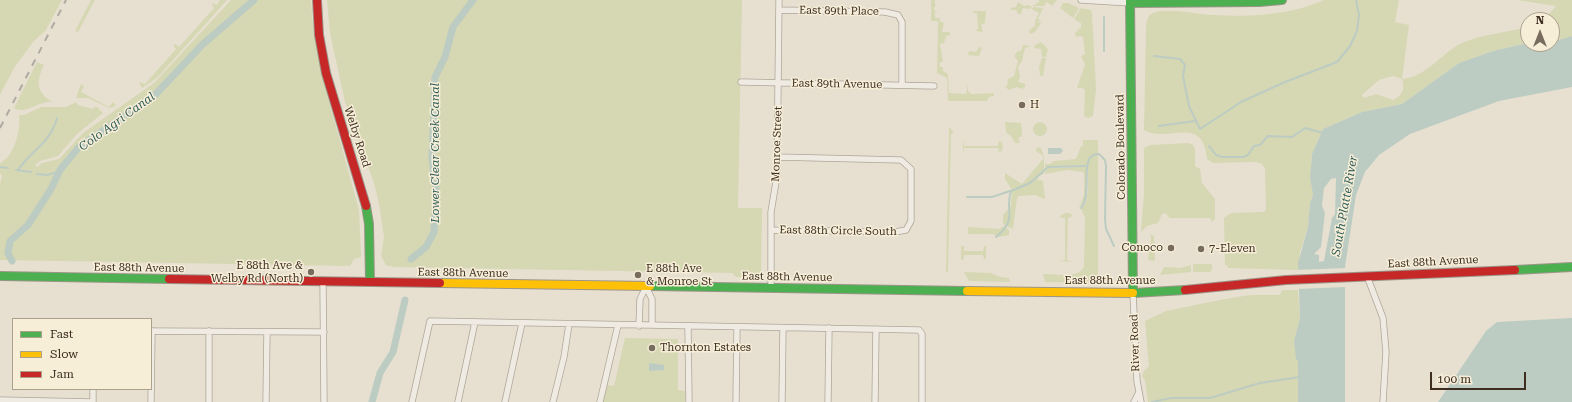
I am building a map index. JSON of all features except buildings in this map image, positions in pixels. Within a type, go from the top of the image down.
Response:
[{"type":"main road","name":"Welby Road","points":[[317,0],[319,35],[326,73],[366,205],[370,238],[370,282]]},
{"type":"main road","points":[[1130,1],[1259,2],[1282,0]]},
{"type":"main road","name":"Colorado Boulevard","points":[[1130,1],[1133,293]]},
{"type":"main road","name":"East 88th Avenue","points":[[0,276],[646,287],[1133,293],[1174,291],[1286,280],[1572,267]]},
{"type":"street","name":"Monroe Street","points":[[771,288],[772,206],[777,176],[779,0]]},
{"type":"street","points":[[1081,0],[1130,1]]},
{"type":"street","name":"East 89th Place","points":[[780,10],[885,12],[898,15],[902,22],[902,85]]},
{"type":"street","name":"East 89th Avenue","points":[[741,82],[934,86]]},
{"type":"street","name":"East 88th Circle South","points":[[771,230],[895,232],[905,230],[911,221],[911,168],[902,160],[777,156]]},
{"type":"street","points":[[1367,276],[1383,318],[1386,352],[1383,402]]},
{"type":"street","points":[[323,282],[324,402]]},
{"type":"street","points":[[646,287],[652,299],[652,325]]},
{"type":"street","points":[[640,326],[640,299],[646,287]]},
{"type":"street","name":"River Road","points":[[1133,293],[1138,394],[1141,402]]},
{"type":"street","points":[[412,402],[430,321],[688,327],[919,330],[922,334],[922,402]]},
{"type":"street","points":[[458,402],[475,322]]},
{"type":"street","points":[[505,402],[522,323]]},
{"type":"street","points":[[553,402],[564,357],[569,324]]},
{"type":"street","points":[[600,402],[618,325]]},
{"type":"street","points":[[688,327],[689,402]]},
{"type":"street","points":[[736,402],[737,327]]},
{"type":"street","points":[[782,402],[783,328]]},
{"type":"street","points":[[828,402],[830,328]]},
{"type":"street","points":[[875,402],[876,329]]},
{"type":"street","points":[[152,331],[324,332]]},
{"type":"street","points":[[209,402],[210,331]]},
{"type":"street","points":[[266,402],[267,332]]},
{"type":"street","points":[[0,400],[93,402],[93,390]]},
{"type":"street","points":[[151,390],[151,402]]},
{"type":"street","name":"River Road","points":[[1134,402],[1138,394]]},
{"type":"green space","points":[[0,0],[62,0],[46,30],[33,42],[14,68],[0,95]]},
{"type":"green space","points":[[91,0],[95,0],[78,32],[75,31]]},
{"type":"green space","points":[[220,0],[227,0],[157,78],[142,88],[139,82],[145,84],[176,49],[173,45],[175,44],[179,47],[214,8],[212,3],[217,5]]},
{"type":"green space","points":[[231,0],[311,0],[313,27],[323,79],[359,210],[361,257],[354,259],[350,266],[0,260],[0,184],[2,176],[0,173],[0,164],[7,158],[13,149],[17,137],[19,115],[24,115],[41,107],[66,107],[76,102],[78,105],[93,109],[96,106],[103,113],[77,134],[58,156],[40,161],[35,165],[37,167],[42,163],[59,159],[83,133],[154,83]]},
{"type":"green space","points":[[327,0],[742,0],[738,208],[762,208],[761,277],[736,277],[732,273],[394,267],[386,265],[381,256],[384,237],[379,204],[374,183],[345,102],[330,33]]},
{"type":"green space","points":[[931,0],[935,0],[935,5],[937,5],[934,7],[934,10],[938,12],[935,12],[935,18],[940,18],[940,21],[944,23],[942,32],[949,32],[951,35],[946,36],[944,43],[940,44],[943,62],[940,62],[940,67],[943,67],[943,71],[948,74],[949,93],[966,94],[968,84],[968,91],[971,94],[994,93],[994,96],[989,97],[987,101],[948,101],[947,78],[937,73],[938,21],[931,21]]},
{"type":"green space","points":[[1039,0],[1057,0],[1052,6],[1047,2],[1044,6],[1032,6],[1039,2]]},
{"type":"green space","points":[[1324,0],[1399,0],[1395,22],[1409,25],[1402,79],[1419,74],[1454,47],[1469,40],[1520,29],[1520,45],[1493,51],[1459,63],[1402,104],[1362,112],[1323,129],[1312,154],[1310,178],[1313,195],[1310,203],[1308,227],[1300,252],[1298,270],[1228,268],[1227,265],[1225,265],[1224,218],[1231,213],[1264,212],[1266,209],[1265,169],[1262,164],[1256,162],[1213,163],[1207,159],[1204,145],[1199,137],[1192,133],[1183,132],[1163,134],[1144,130],[1147,20],[1151,14],[1164,11],[1208,15],[1243,16],[1271,14],[1298,9]],"holes":[[[1393,76],[1402,79],[1403,83],[1401,94],[1393,100],[1376,94],[1364,98],[1362,95],[1379,80]]]},
{"type":"green space","points":[[1517,0],[1572,0],[1572,36],[1560,40],[1560,12],[1551,12],[1556,6]]},
{"type":"green space","points":[[1018,2],[1024,6],[1029,5],[1032,7],[1030,9],[1023,8],[1021,14],[1018,14],[1016,10],[1011,10],[1011,8],[1016,7]]},
{"type":"green space","points":[[1063,3],[1068,3],[1079,8],[1073,18],[1060,8]]},
{"type":"green space","points":[[1034,7],[1043,8],[1038,19],[1042,22],[1035,21],[1039,13],[1031,9]]},
{"type":"green space","points":[[1081,8],[1091,10],[1092,14],[1096,89],[1093,116],[1088,118],[1084,116],[1085,90],[1082,88],[1077,88],[1085,64],[1081,56],[1085,54],[1083,37],[1076,37],[1075,33],[1081,27],[1081,23],[1074,19]]},
{"type":"green space","points":[[973,11],[986,11],[985,23],[981,25],[983,32],[976,31],[978,28],[977,13],[973,13]]},
{"type":"green space","points":[[1035,21],[1041,23],[1035,32],[1030,34],[1029,30],[1035,26]]},
{"type":"green space","points":[[1041,42],[1048,49],[1046,57],[1042,57],[1041,49],[1034,48],[1034,46]]},
{"type":"green space","points":[[1023,45],[1031,46],[1025,48],[1022,61],[1018,67],[1020,77],[1018,82],[1025,84],[1025,87],[1022,89],[1017,87],[1009,90],[1005,87],[1007,86],[1008,79],[1014,76],[1018,61],[1014,56],[1018,51],[1021,51]]},
{"type":"green space","points":[[979,47],[982,48],[979,56],[968,55],[969,51],[976,52]]},
{"type":"green space","points":[[1042,58],[1046,58],[1043,76],[1040,76],[1039,67]]},
{"type":"green space","points":[[37,62],[44,65],[39,81],[40,90],[52,102],[18,110],[14,108]]},
{"type":"green space","points":[[81,84],[84,86],[81,92],[109,107],[113,102],[116,106],[109,108],[88,98],[76,98]]},
{"type":"green space","points":[[1005,122],[1021,123],[1022,136],[1018,138],[1020,143],[1015,143],[1011,136],[1006,132]]},
{"type":"green space","points":[[1040,122],[1045,124],[1047,129],[1045,134],[1040,136],[1035,134],[1033,129],[1035,124]]},
{"type":"green space","points":[[949,127],[954,133],[951,134],[948,272],[946,272]]},
{"type":"green space","points":[[963,140],[964,146],[998,146],[999,141],[1002,142],[1003,149],[999,153],[998,148],[964,148],[963,154]]},
{"type":"green space","points":[[1083,140],[1098,140],[1098,283],[1045,282],[1043,274],[1072,274],[1077,273],[1084,266],[1085,218],[1081,209],[1088,194],[1087,165],[1053,166],[1045,168],[1045,164],[1050,164],[1054,161],[1076,159],[1081,146],[1083,146]]},
{"type":"green space","points":[[1188,143],[1193,145],[1195,149],[1195,166],[1200,169],[1202,183],[1215,199],[1215,219],[1212,222],[1210,218],[1170,218],[1165,213],[1162,214],[1158,223],[1147,226],[1141,232],[1144,194],[1144,148],[1150,145]]},
{"type":"green space","points":[[1038,147],[1041,148],[1044,157],[1044,174],[1039,176],[1038,180],[1043,181],[1045,199],[1035,195],[1019,196],[1017,198],[1013,229],[1003,224],[1003,215],[1011,206],[1012,190],[1005,179],[1005,173],[1022,184],[1043,159],[1043,156],[1035,150]]},
{"type":"green space","points":[[1086,167],[1086,196],[1080,207],[1084,195],[1083,172],[1067,170],[1045,174],[1046,169],[1048,168]]},
{"type":"green space","points":[[1065,213],[1070,213],[1073,216],[1068,218],[1067,260],[1072,262],[1059,261],[1065,260],[1065,218],[1061,218],[1060,216]]},
{"type":"green space","points":[[1003,226],[1009,230],[1009,235],[998,237],[993,234],[968,234],[968,227],[1000,229]]},
{"type":"green space","points":[[1150,234],[1154,236],[1155,261],[1148,260],[1151,238]]},
{"type":"green space","points":[[961,246],[964,246],[964,251],[983,251],[984,246],[986,246],[986,259],[984,259],[983,255],[964,255],[964,259],[961,260]]},
{"type":"green space","points":[[1193,264],[1212,264],[1212,270],[1210,272],[1193,272]]},
{"type":"green space","points":[[1191,265],[1191,272],[1160,275],[1164,267],[1180,268]]},
{"type":"green space","points":[[964,272],[991,273],[1000,277],[1009,278],[1010,282],[969,281]]},
{"type":"green space","points":[[1282,290],[1298,290],[1300,318],[1294,341],[1298,361],[1298,402],[1148,402],[1145,380],[1142,376],[1144,371],[1149,366],[1145,321],[1166,311],[1250,295],[1280,295]]},
{"type":"green space","points":[[625,338],[678,339],[678,390],[685,391],[685,402],[603,402],[607,385],[614,386]]},
{"type":"water","name":"South Platte River","points":[[1572,36],[1572,87],[1499,101],[1410,134],[1379,155],[1365,172],[1356,195],[1345,267],[1345,402],[1298,402],[1298,361],[1296,359],[1294,341],[1300,318],[1298,263],[1308,227],[1310,203],[1313,195],[1310,178],[1312,154],[1323,129],[1362,112],[1402,104],[1459,63],[1493,51],[1520,45],[1520,52],[1560,52],[1560,40]],"holes":[[[1336,178],[1335,214],[1332,218],[1324,261],[1319,262],[1319,255],[1314,254],[1321,247],[1325,213],[1322,206],[1324,188],[1331,179]]]},
{"type":"water","points":[[1048,148],[1061,148],[1063,151],[1060,154],[1048,154]]},
{"type":"water","points":[[1572,318],[1572,402],[1438,402],[1486,331],[1497,322]]},
{"type":"water","points":[[649,363],[664,365],[664,370],[649,371]]},
{"type":"pier","points":[[1347,268],[1346,287],[1296,289],[1296,270]]},
{"type":"waterway","name":"Colo Agri Canal","points":[[12,261],[8,253],[10,241],[28,225],[51,189],[60,170],[79,147],[154,96],[203,44],[254,0]]},
{"type":"waterway","name":"Lower Clear Creek Canal","points":[[411,259],[426,247],[434,232],[436,191],[432,158],[435,77],[445,57],[453,27],[473,0]]},
{"type":"waterway","points":[[1154,56],[1180,59],[1185,65],[1183,76],[1189,106],[1200,129],[1241,102],[1285,82],[1337,62],[1350,46],[1357,31],[1359,15],[1356,0]]},
{"type":"waterway","points":[[1104,17],[1104,51]]},
{"type":"waterway","points":[[18,170],[45,141],[54,127],[57,118]]},
{"type":"waterway","points":[[1159,126],[1195,121]]},
{"type":"waterway","points":[[1209,146],[1216,155],[1222,157],[1243,157],[1248,155],[1254,146],[1260,145],[1268,136],[1292,137],[1305,128],[1323,133]]},
{"type":"waterway","points":[[1081,208],[1085,201],[1087,167],[1089,160],[1092,156],[1099,154],[1105,160],[1106,166],[1106,229],[1114,246]]},
{"type":"waterway","points":[[996,237],[1007,225],[1009,219],[1009,198],[1011,191],[1030,183],[1048,167],[1086,166]]},
{"type":"waterway","points":[[0,167],[8,168]]},
{"type":"waterway","points":[[16,170],[31,172]]},
{"type":"waterway","points":[[37,174],[47,175],[58,172]]},
{"type":"waterway","points":[[967,197],[992,197],[1010,191]]},
{"type":"waterway","name":"Lower Clear Creek Canal","points":[[372,402],[380,373],[393,352],[405,300]]},
{"type":"waterway","points":[[1152,402],[1171,398],[1210,398],[1260,383],[1300,377]]},
{"type":"railway","points":[[0,128],[66,0]]},
{"type":"traffic: fast","points":[[1130,0],[1133,293],[1185,290]]},
{"type":"traffic: fast","points":[[1130,3],[1259,2],[1282,0]]},
{"type":"traffic: fast","points":[[366,206],[369,224],[370,282]]},
{"type":"traffic: fast","points":[[1515,270],[1572,267]]},
{"type":"traffic: fast","points":[[0,276],[169,279]]},
{"type":"traffic: fast","points":[[650,286],[967,291]]},
{"type":"traffic: slow","points":[[440,283],[650,286]]},
{"type":"traffic: slow","points":[[967,291],[1133,293]]},
{"type":"traffic: jam","points":[[317,0],[319,35],[326,73],[366,206]]},
{"type":"traffic: jam","points":[[1185,290],[1286,280],[1515,270]]},
{"type":"traffic: jam","points":[[169,279],[440,283]]},
{"type":"place","name":"H","points":[[1022,105]]},
{"type":"place","name":"Conoco","points":[[1171,248]]},
{"type":"place","name":"7-Eleven","points":[[1201,249]]},
{"type":"place","name":"E 88th Ave & Welby Rd (North)","points":[[311,272]]},
{"type":"place","name":"E 88th Ave & Monroe St","points":[[638,275]]},
{"type":"place","name":"Thornton Estates","points":[[652,348]]}]
